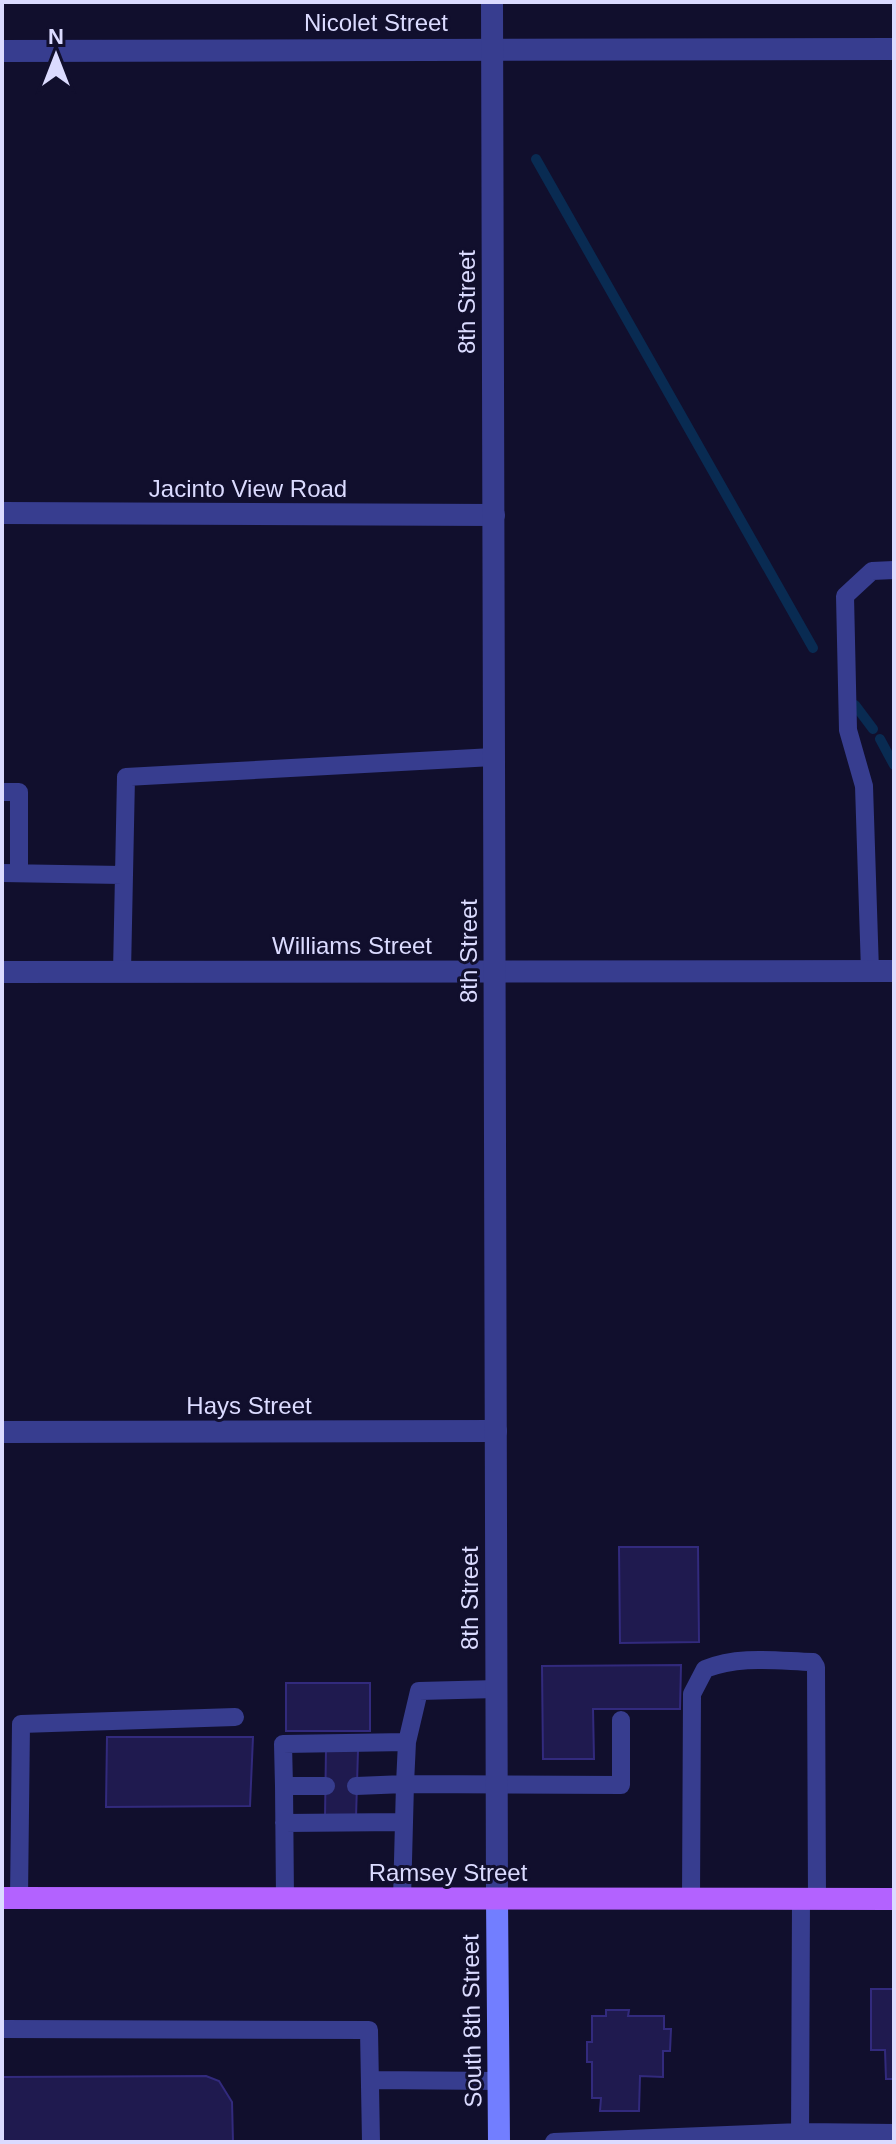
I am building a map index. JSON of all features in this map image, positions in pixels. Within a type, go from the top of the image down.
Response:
[{"type":"main road","name":"Ramsey Street","points":[[11,1898],[894,1899]]},
{"type":"main road","name":"South 8th Street","points":[[497,1899],[499,2142]]},
{"type":"street","name":"8th Street","points":[[492,2],[497,1899]]},
{"type":"street","name":"Nicolet Street","points":[[2,51],[894,49]]},
{"type":"street","name":"Jacinto View Road","points":[[2,513],[494,515]]},
{"type":"street","name":"Williams Street","points":[[2,972],[894,971]]},
{"type":"street","name":"Hays Street","points":[[2,1432],[496,1431]]},
{"type":"lane","points":[[870,971],[864,786],[848,730],[845,596],[872,571],[894,570]]},
{"type":"lane","points":[[122,972],[126,777],[493,757]]},
{"type":"lane","points":[[2,792],[19,792],[10,873],[122,875]]},
{"type":"lane","points":[[691,1899],[692,1694],[705,1669],[724,1661],[813,1662],[816,1667],[800,2137]]},
{"type":"lane","points":[[402,1899],[407,1742],[419,1691],[497,1689]]},
{"type":"lane","points":[[11,1898],[21,1724],[235,1717]]},
{"type":"lane","points":[[356,1786],[621,1785],[621,1720]]},
{"type":"lane","points":[[285,1899],[283,1744],[407,1742]]},
{"type":"lane","points":[[284,1786],[326,1786]]},
{"type":"lane","points":[[284,1823],[404,1822]]},
{"type":"lane","points":[[2,2029],[369,2030],[371,2142]]},
{"type":"lane","points":[[370,2080],[499,2081]]},
{"type":"lane","points":[[554,2142],[894,2133]]},
{"type":"building","points":[[619,1547],[698,1547],[699,1642],[620,1643]]},
{"type":"building","points":[[681,1665],[680,1709],[593,1709],[594,1759],[543,1759],[542,1666]]},
{"type":"building","points":[[286,1683],[370,1683],[370,1731],[286,1731]]},
{"type":"building","points":[[107,1737],[253,1737],[250,1806],[106,1807]]},
{"type":"building","points":[[326,1749],[358,1750],[356,1818],[325,1818]]},
{"type":"building","points":[[871,1989],[894,1989],[894,2079],[886,2079],[885,2050],[871,2050]]},
{"type":"building","points":[[606,2010],[629,2010],[628,2016],[664,2016],[664,2029],[671,2029],[670,2051],[663,2051],[663,2077],[640,2076],[639,2111],[600,2111],[601,2098],[592,2098],[592,2062],[587,2062],[587,2042],[592,2042],[592,2016],[606,2016]]},
{"type":"building","points":[[206,2076],[219,2081],[232,2102],[233,2142],[2,2142],[2,2077]]},
{"type":"waterway","points":[[536,159],[813,648]]},
{"type":"waterway","points":[[855,705],[873,729]]},
{"type":"waterway","points":[[880,739],[894,765]]}]
